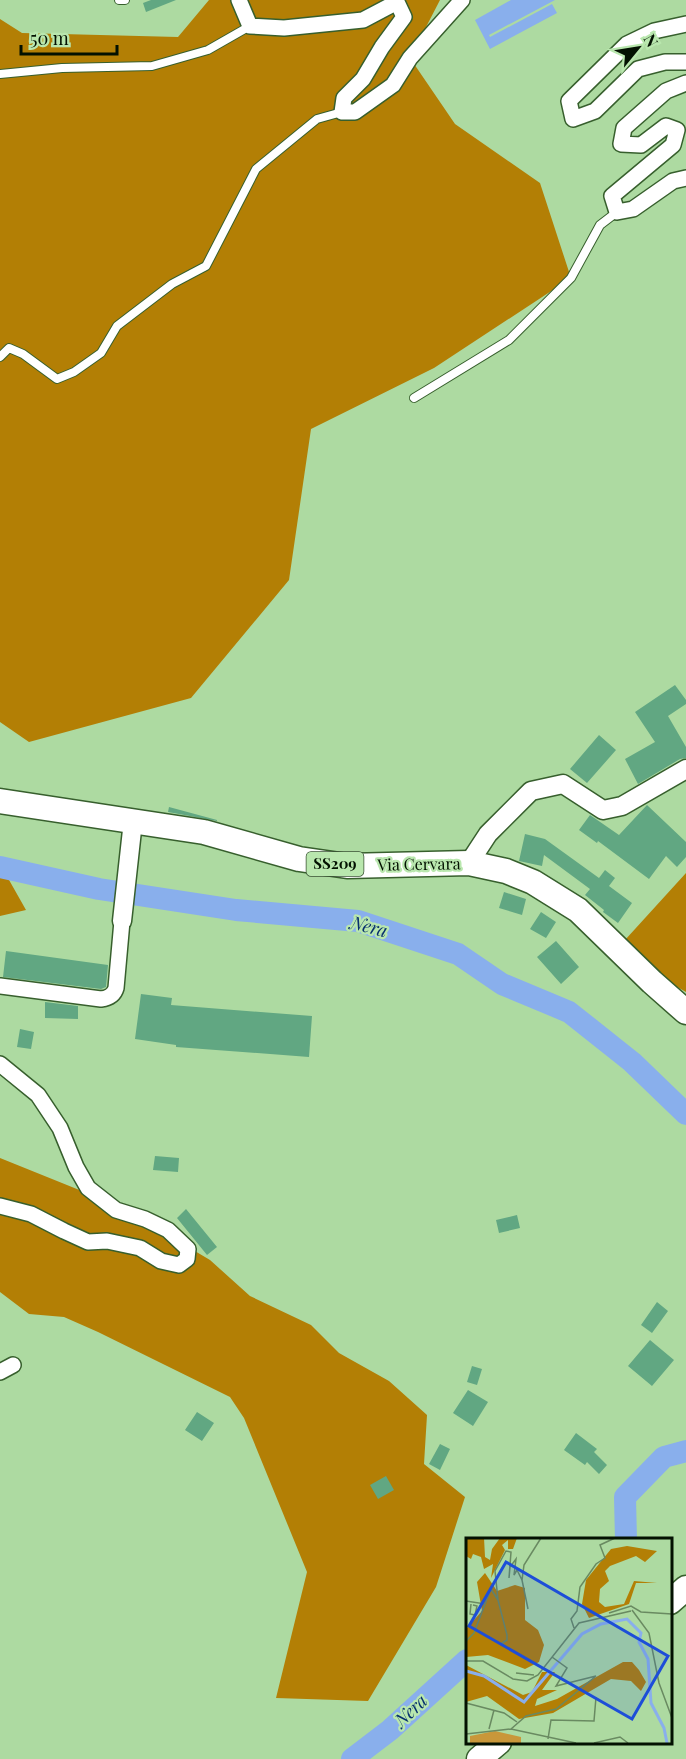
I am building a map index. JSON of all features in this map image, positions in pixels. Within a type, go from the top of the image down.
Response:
[{"type":"main road","name":"Via Cervara","points":[[0,801],[204,832],[299,859],[347,866],[470,863],[506,871],[533,882],[578,910],[686,1012]]},
{"type":"main road","points":[[671,1600],[686,1588]]},
{"type":"main road","points":[[479,1759],[498,1744]]},
{"type":"street","points":[[239,0],[250,26],[284,28],[363,20],[397,2],[404,17],[382,47],[363,79],[344,98],[342,111],[355,112],[393,85],[410,58],[462,0]]},
{"type":"street","points":[[686,24],[654,31],[627,44],[569,101],[573,119],[595,111],[638,69],[665,62],[686,62]]},
{"type":"street","points":[[686,83],[666,91],[624,128],[621,144],[641,145],[666,126],[677,130],[673,146],[612,196],[617,212],[633,209],[673,181],[686,178]]},
{"type":"street","points":[[470,863],[488,834],[531,791],[563,784],[603,810],[622,806],[686,769]]},
{"type":"street","points":[[0,986],[101,999],[115,992],[133,821]]},
{"type":"street","points":[[0,1064],[38,1095],[60,1128],[76,1167],[88,1188],[116,1210],[145,1219],[168,1230],[188,1249],[187,1259],[179,1265],[161,1261],[140,1248],[107,1241],[88,1242],[31,1214],[0,1206]]},
{"type":"lane","points":[[119,0],[125,0]]},
{"type":"lane","points":[[0,74],[62,68],[152,66],[208,50],[250,26]]},
{"type":"lane","points":[[0,357],[9,348],[24,354],[57,379],[74,372],[101,353],[117,326],[172,284],[206,266],[256,169],[317,120],[342,111]]},
{"type":"lane","points":[[414,398],[509,340],[571,278],[600,225],[617,212]]},
{"type":"shaded area","points":[[209,0],[440,0],[410,58],[455,124],[540,183],[571,278],[434,368],[311,429],[289,580],[191,698],[29,742],[0,722],[0,19],[22,33],[178,37]]},
{"type":"shaded area","points":[[0,864],[26,910],[0,916]]},
{"type":"shaded area","points":[[686,873],[686,992],[658,976],[625,940]]},
{"type":"shaded area","points":[[0,1158],[119,1206],[210,1260],[250,1296],[311,1325],[339,1353],[389,1381],[427,1415],[424,1464],[465,1497],[436,1587],[368,1701],[276,1698],[307,1572],[244,1418],[230,1397],[64,1317],[29,1314],[0,1292]]},
{"type":"water","points":[[511,0],[555,0],[489,35],[490,37],[552,4],[557,13],[490,49],[475,20]]},
{"type":"building","points":[[151,0],[176,0],[146,12],[143,3]]},
{"type":"building","points":[[675,685],[686,700],[686,704],[668,716],[686,747],[686,758],[680,759],[638,784],[625,759],[655,742],[635,712]]},
{"type":"building","points":[[599,735],[616,750],[587,783],[570,769]]},
{"type":"building","points":[[647,805],[686,842],[686,857],[677,867],[666,856],[649,879],[598,841],[597,843],[579,830],[590,815],[619,835]]},
{"type":"building","points":[[169,807],[217,820],[217,821],[168,812]]},
{"type":"building","points":[[525,834],[545,839],[599,878],[605,870],[615,878],[609,886],[632,903],[618,923],[585,895],[590,889],[544,855],[542,866],[519,861]]},
{"type":"building","points":[[504,892],[526,899],[522,915],[499,908]]},
{"type":"building","points":[[541,912],[556,922],[546,938],[530,929]]},
{"type":"building","points":[[556,941],[579,967],[561,984],[537,957]]},
{"type":"building","points":[[6,951],[108,965],[106,987],[101,989],[3,977]]},
{"type":"building","points":[[141,994],[172,998],[171,1005],[312,1016],[309,1057],[176,1047],[176,1045],[135,1039]]},
{"type":"building","points":[[45,1002],[78,1006],[78,1019],[45,1018]]},
{"type":"building","points":[[20,1029],[34,1032],[31,1049],[17,1047]]},
{"type":"building","points":[[155,1156],[179,1158],[178,1172],[153,1170]]},
{"type":"building","points":[[186,1209],[217,1247],[207,1255],[177,1218]]},
{"type":"building","points":[[517,1215],[520,1228],[499,1233],[496,1220]]},
{"type":"building","points":[[657,1302],[668,1311],[652,1333],[641,1325]]},
{"type":"building","points":[[650,1340],[674,1360],[652,1386],[628,1366]]},
{"type":"building","points":[[472,1366],[482,1369],[477,1385],[467,1382]]},
{"type":"building","points":[[468,1390],[488,1402],[473,1426],[453,1413]]},
{"type":"building","points":[[197,1412],[214,1423],[202,1441],[185,1430]]},
{"type":"building","points":[[576,1433],[597,1449],[594,1452],[607,1465],[599,1474],[587,1462],[585,1465],[564,1450]]},
{"type":"building","points":[[440,1444],[450,1449],[440,1470],[429,1464]]},
{"type":"building","points":[[386,1476],[394,1490],[378,1499],[370,1485]]},
{"type":"waterway","name":"Nera","points":[[0,867],[99,889],[236,910],[358,921],[458,954],[502,984],[569,1012],[632,1062],[686,1114]]},
{"type":"waterway","name":"Nera","points":[[626,1538],[625,1497],[664,1457],[686,1451]]},
{"type":"waterway","name":"Nera","points":[[352,1759],[390,1730],[466,1661]]}]
